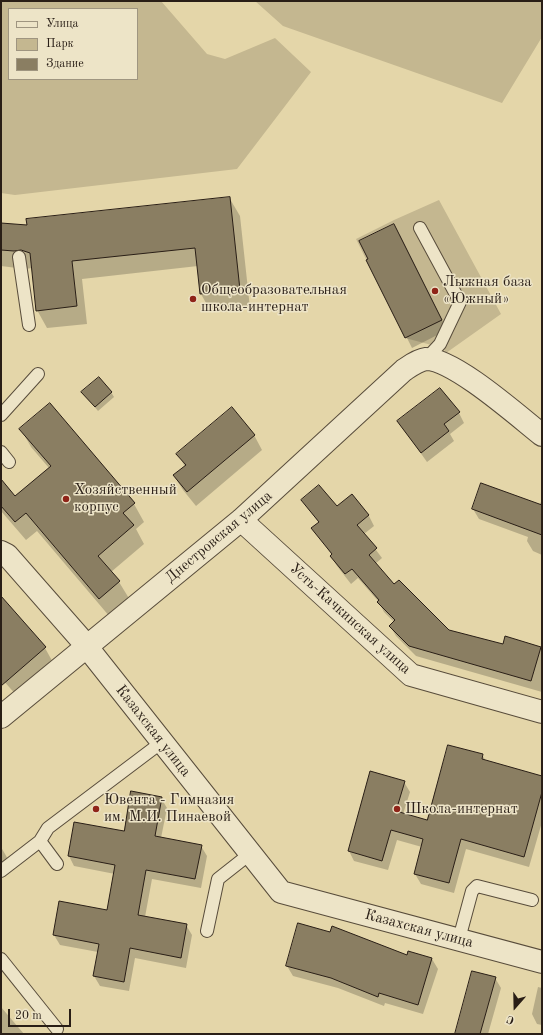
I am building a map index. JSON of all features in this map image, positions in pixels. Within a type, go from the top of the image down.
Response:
[{"type":"street","points":[[430,361],[452,368],[463,375],[542,435]]},
{"type":"street","name":"Днестровская улица","points":[[1,717],[87,648],[241,520],[404,370],[416,362],[430,361]]},
{"type":"street","name":"Усть-Качкинская улица","points":[[241,520],[410,675],[542,712]]},
{"type":"street","name":"Казахская улица","points":[[1,552],[7,555],[87,648],[281,892],[542,962]]},
{"type":"lane","points":[[420,228],[460,302],[440,344],[430,361]]},
{"type":"lane","points":[[19,257],[29,325]]},
{"type":"lane","points":[[1,415],[38,374]]},
{"type":"lane","points":[[1,452],[9,462]]},
{"type":"lane","points":[[1,871],[40,841],[48,828],[162,742]]},
{"type":"lane","points":[[40,841],[58,864]]},
{"type":"lane","points":[[207,931],[218,879],[250,853]]},
{"type":"lane","points":[[458,939],[472,892],[477,886],[532,900]]},
{"type":"lane","points":[[1,959],[57,1029]]},
{"type":"green space","points":[[1,1],[161,1],[207,54],[225,59],[275,38],[311,72],[237,169],[15,195],[1,193]]},
{"type":"green space","points":[[255,1],[542,1],[542,37],[502,103],[283,26]]},
{"type":"green space","name":"Лыжная база «Южный»","points":[[439,200],[501,314],[446,353],[443,348],[405,338],[356,239]]},
{"type":"building","points":[[230,197],[240,290],[200,294],[195,248],[72,261],[77,306],[36,311],[30,253],[21,250],[1,250],[1,223],[27,225],[26,219]]},
{"type":"building","points":[[394,224],[442,320],[405,338],[366,260],[368,259],[359,241]]},
{"type":"building","points":[[99,377],[112,392],[95,407],[81,392]]},
{"type":"building","points":[[440,388],[460,412],[444,424],[449,431],[421,453],[397,421]]},
{"type":"building","name":"Хозяйственный корпус","points":[[50,403],[135,503],[123,513],[134,525],[98,556],[120,581],[99,599],[26,513],[15,522],[1,506],[1,479],[15,496],[51,466],[19,429]]},
{"type":"building","points":[[232,407],[255,435],[187,492],[173,475],[186,465],[176,454]]},
{"type":"building","points":[[481,483],[542,505],[542,535],[472,509]]},
{"type":"building","points":[[319,485],[337,506],[352,494],[369,515],[357,525],[377,548],[369,555],[394,584],[399,580],[449,630],[503,644],[505,636],[541,647],[531,681],[409,646],[389,626],[395,620],[377,602],[379,600],[352,569],[345,574],[330,556],[332,554],[311,528],[319,522],[301,500]]},
{"type":"building","points":[[1,596],[46,647],[1,686]]},
{"type":"building","points":[[448,745],[483,754],[482,759],[542,776],[542,792],[524,857],[461,839],[449,883],[414,874],[423,839],[391,830],[382,861],[348,851],[370,771],[405,781],[396,811],[427,820]]},
{"type":"building","points":[[131,791],[162,797],[155,836],[202,845],[195,879],[146,870],[138,915],[187,924],[181,958],[130,948],[124,982],[93,976],[99,944],[53,935],[59,901],[107,910],[115,865],[68,856],[74,822],[124,831]]},
{"type":"building","points":[[298,923],[330,932],[332,926],[407,955],[408,951],[432,958],[418,1005],[379,993],[378,997],[331,978],[286,966]]},
{"type":"building","points":[[472,971],[496,977],[480,1034],[455,1034]]},
{"type":"place","name":"Лыжная база «Южный»","points":[[435,291]]},
{"type":"place","name":"Общеобразовательная школа-интернат","points":[[193,299]]},
{"type":"place","name":"Хозяйственный корпус","points":[[66,499]]},
{"type":"place","name":"Ювента - Гимназия им. М.И. Пинаевой","points":[[96,809]]},
{"type":"place","name":"Школа-интернат","points":[[397,809]]}]
